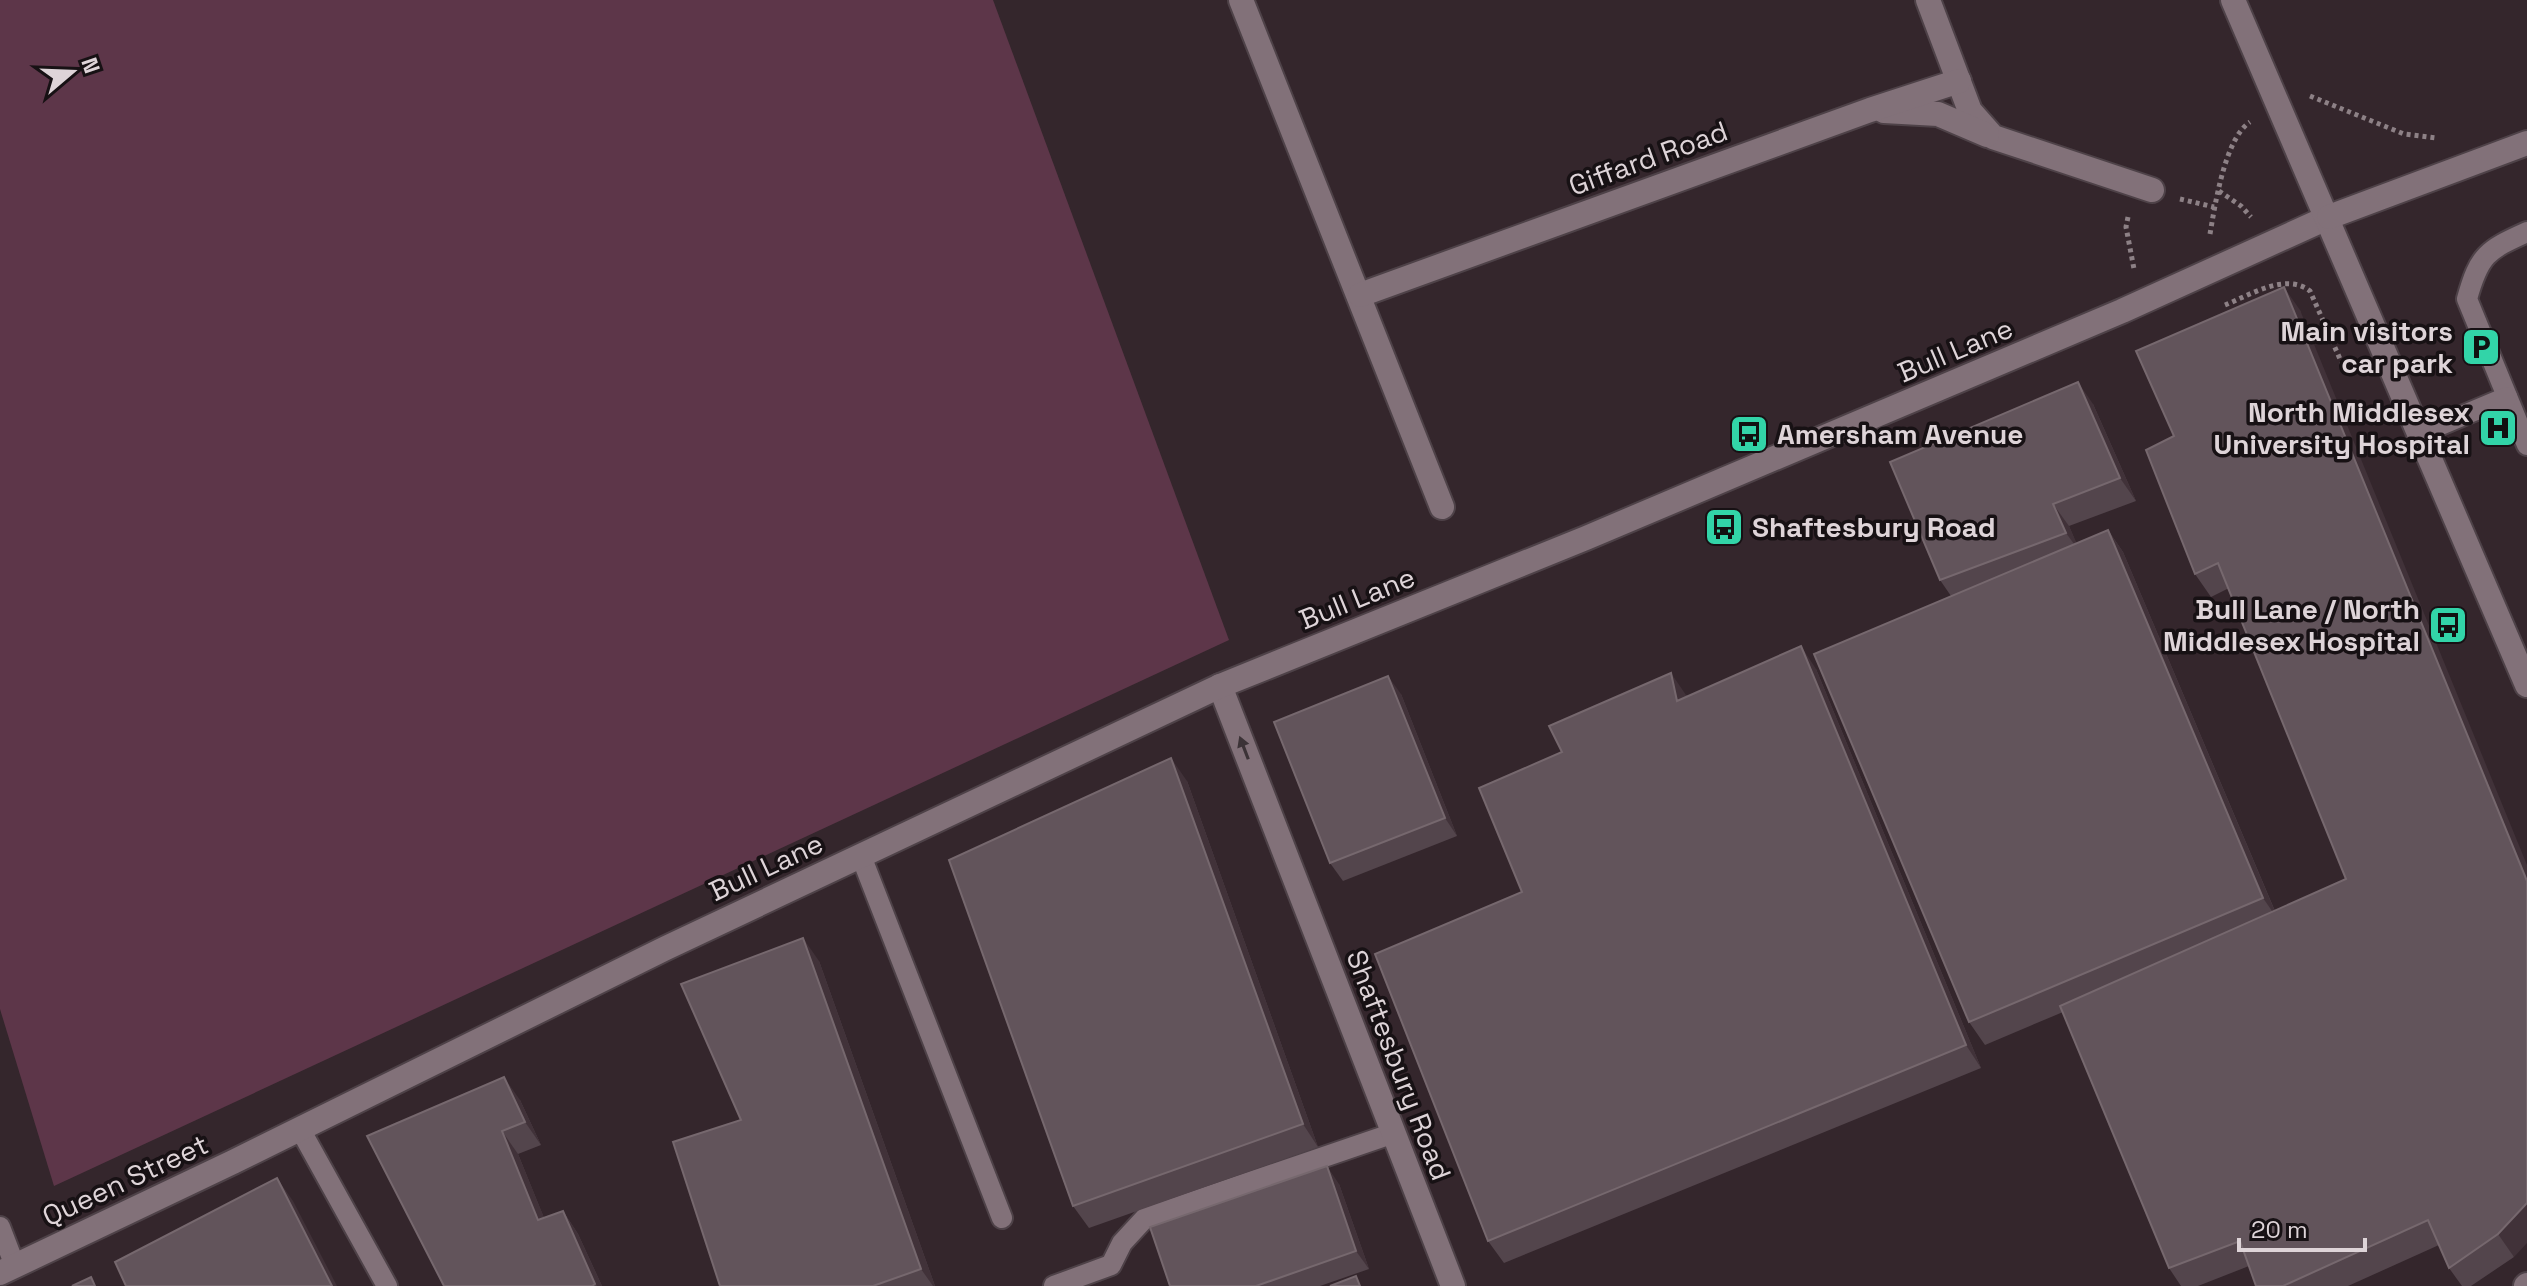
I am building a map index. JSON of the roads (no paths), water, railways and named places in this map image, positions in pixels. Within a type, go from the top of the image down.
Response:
[{"type":"street","points":[[1241,0],[1442,507]]},
{"type":"street","points":[[1928,0],[1970,111],[1993,137]]},
{"type":"street","points":[[2233,0],[2329,217],[2527,685]]},
{"type":"street","name":"Giffard Road","points":[[1360,295],[1870,110],[1959,81]]},
{"type":"street","points":[[1870,110],[1938,114],[1993,137],[2144,187]]},
{"type":"street","name":"Bull Lane","points":[[233,1162],[666,948],[1220,686],[1555,551],[2144,301],[2329,217],[2527,143]]},
{"type":"street","name":"Shaftesbury Road","points":[[1220,686],[1453,1286]]},
{"type":"street","name":"Queen Street","points":[[8,1269],[233,1162]]},
{"type":"lane","points":[[2527,232],[2491,248],[2473,276],[2467,299],[2527,445]]},
{"type":"lane","points":[[2419,434],[2507,397]]},
{"type":"lane","points":[[861,856],[1002,1218]]},
{"type":"lane","points":[[300,1129],[387,1286]]},
{"type":"lane","points":[[1054,1286],[1111,1265],[1122,1243],[1145,1218],[1394,1133]]},
{"type":"lane","points":[[0,1227],[8,1269]]},
{"type":"place","name":"Main visitors car park","points":[[2481,347]]},
{"type":"place","name":"North Middlesex University Hospital","points":[[2498,428]]},
{"type":"place","name":"Amersham Avenue","points":[[1749,434]]},
{"type":"place","name":"Shaftesbury Road","points":[[1724,527]]},
{"type":"place","name":"Bull Lane / North Middlesex Hospital","points":[[2448,625]]}]
